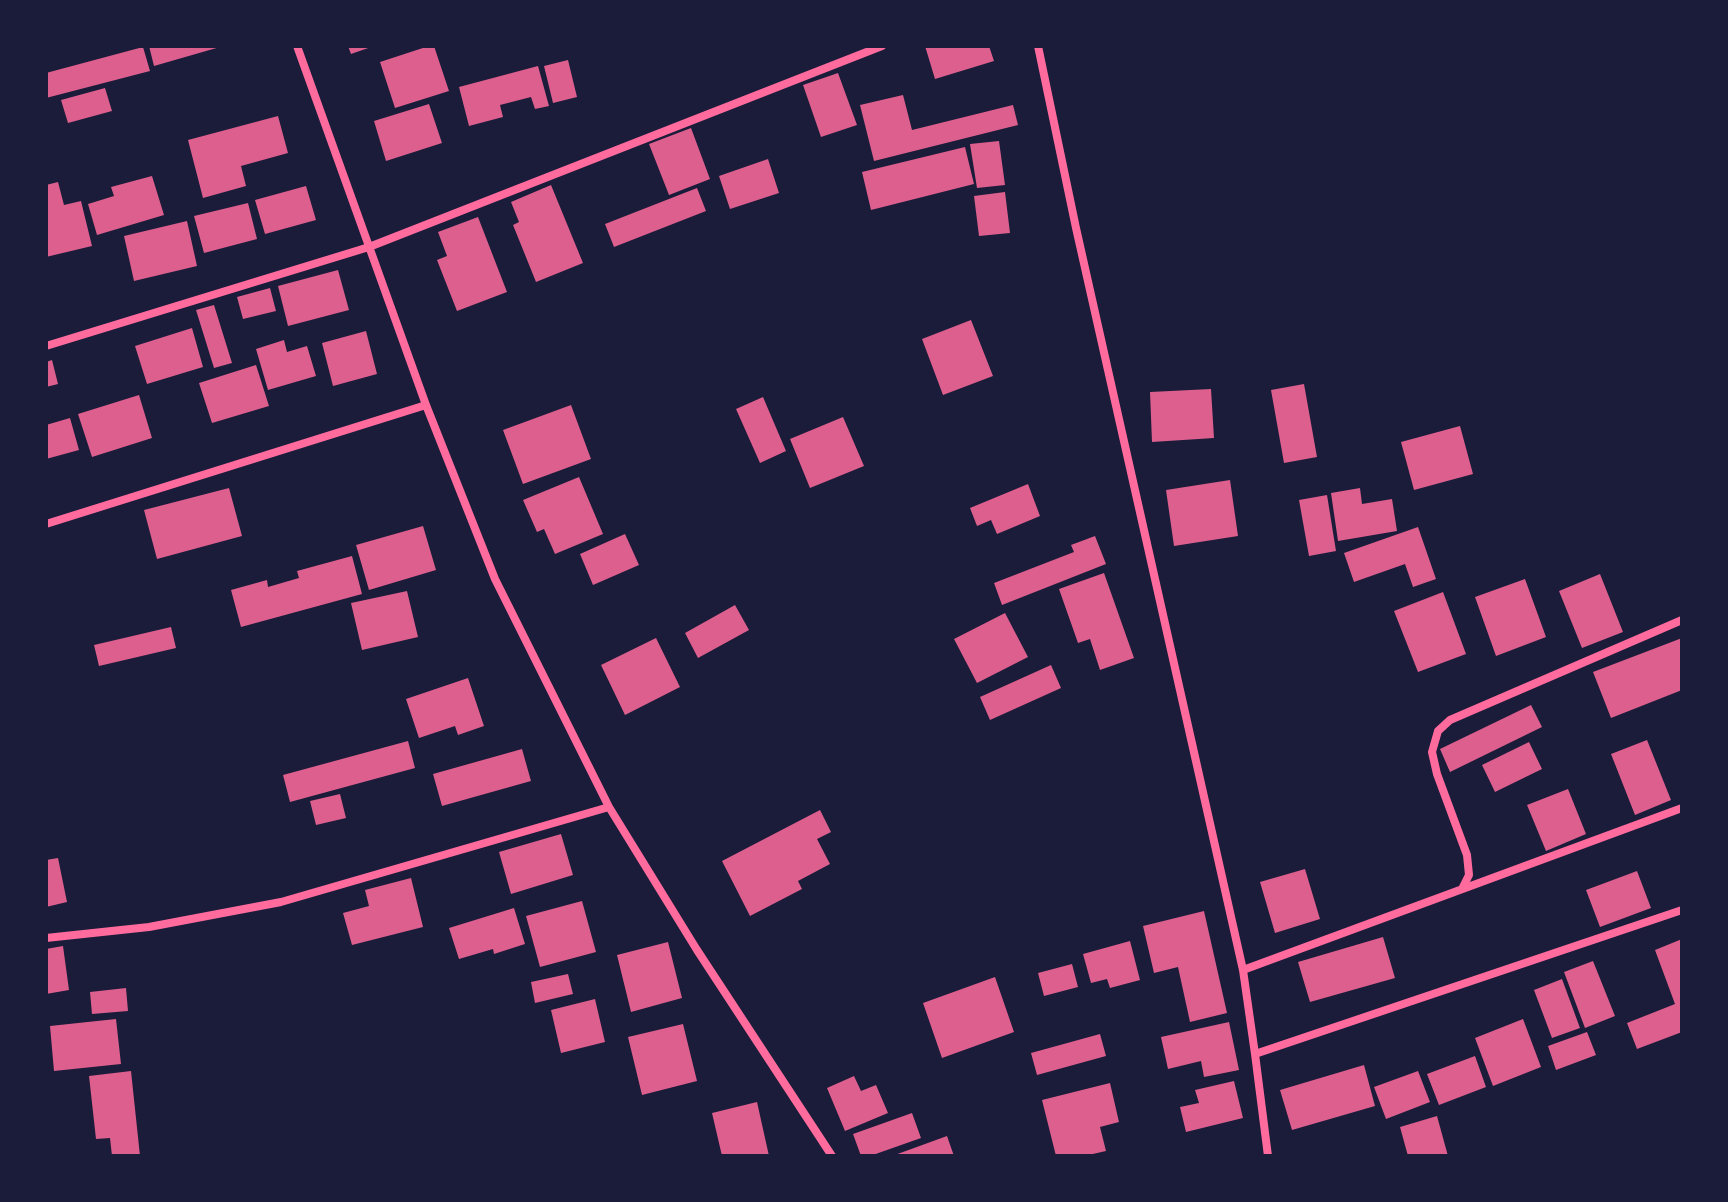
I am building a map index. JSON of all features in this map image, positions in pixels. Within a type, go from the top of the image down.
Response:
[{"type":"street","points":[[297,46],[426,405],[495,579],[609,807],[697,950],[832,1156]]},
{"type":"street","points":[[46,346],[369,247],[882,46]]},
{"type":"street","points":[[1038,46],[1243,970],[1268,1156]]},
{"type":"street","points":[[46,524],[426,405]]},
{"type":"street","points":[[1462,890],[1469,875],[1467,855],[1437,774],[1432,752],[1438,731],[1450,720],[1682,620]]},
{"type":"street","points":[[46,938],[149,927],[281,902],[609,807]]},
{"type":"street","points":[[1243,970],[1682,808]]},
{"type":"street","points":[[1255,1054],[1682,910]]},
{"type":"building","points":[[149,46],[219,46],[220,47],[154,66]]},
{"type":"building","points":[[348,46],[374,46],[351,54]]},
{"type":"building","points":[[434,46],[449,91],[395,108],[380,62]]},
{"type":"building","points":[[925,46],[989,46],[994,61],[935,79]]},
{"type":"building","points":[[143,47],[150,71],[46,98],[46,73]]},
{"type":"building","points":[[568,60],[577,97],[553,103],[544,66]]},
{"type":"building","points":[[538,66],[549,106],[535,109],[531,97],[500,105],[503,117],[469,126],[459,87]]},
{"type":"building","points":[[838,73],[857,125],[821,137],[803,85]]},
{"type":"building","points":[[105,88],[112,111],[68,123],[61,100]]},
{"type":"building","points":[[903,95],[912,130],[1013,105],[1018,125],[874,161],[860,105]]},
{"type":"building","points":[[429,104],[442,143],[386,161],[374,121]]},
{"type":"building","points":[[278,116],[288,153],[241,166],[246,186],[203,198],[188,140]]},
{"type":"building","points":[[691,128],[710,179],[669,195],[649,144]]},
{"type":"building","points":[[999,141],[1005,185],[977,188],[970,144]]},
{"type":"building","points":[[965,147],[974,184],[871,210],[862,172]]},
{"type":"building","points":[[768,159],[779,193],[730,209],[719,176]]},
{"type":"building","points":[[152,176],[164,215],[97,235],[88,204],[114,196],[111,187]]},
{"type":"building","points":[[58,182],[64,205],[81,201],[92,246],[46,257],[46,185]]},
{"type":"building","points":[[551,185],[583,263],[536,282],[513,225],[519,222],[511,202]]},
{"type":"building","points":[[306,186],[316,220],[265,234],[255,200]]},
{"type":"building","points":[[697,188],[706,211],[614,247],[605,224]]},
{"type":"building","points":[[1005,192],[1010,233],[979,236],[974,196]]},
{"type":"building","points":[[248,203],[257,239],[204,253],[194,216]]},
{"type":"building","points":[[478,217],[507,292],[457,311],[437,260],[447,256],[438,232]]},
{"type":"building","points":[[187,221],[197,266],[134,281],[124,236]]},
{"type":"building","points":[[338,270],[349,310],[288,326],[278,286]]},
{"type":"building","points":[[270,288],[276,311],[243,319],[237,297]]},
{"type":"building","points":[[214,305],[232,363],[214,368],[196,310]]},
{"type":"building","points":[[971,320],[993,376],[943,395],[922,339]]},
{"type":"building","points":[[192,328],[203,367],[147,384],[135,346]]},
{"type":"building","points":[[366,331],[377,374],[333,386],[322,343]]},
{"type":"building","points":[[284,340],[287,352],[307,346],[316,376],[268,390],[256,349]]},
{"type":"building","points":[[52,360],[58,384],[46,387],[46,362]]},
{"type":"building","points":[[256,365],[269,406],[212,423],[199,383]]},
{"type":"building","points":[[1304,384],[1317,457],[1284,463],[1271,390]]},
{"type":"building","points":[[1211,389],[1214,438],[1152,442],[1150,392]]},
{"type":"building","points":[[139,395],[152,438],[92,457],[78,414]]},
{"type":"building","points":[[763,397],[786,451],[760,463],[736,409]]},
{"type":"building","points":[[571,405],[591,459],[523,484],[503,430]]},
{"type":"building","points":[[843,417],[864,466],[810,488],[790,439]]},
{"type":"building","points":[[70,418],[79,450],[46,459],[46,425]]},
{"type":"building","points":[[1460,426],[1473,474],[1414,490],[1401,442]]},
{"type":"building","points":[[579,477],[603,534],[555,554],[544,529],[537,532],[523,500]]},
{"type":"building","points":[[1230,480],[1238,536],[1174,546],[1166,490]]},
{"type":"building","points":[[1028,484],[1040,516],[997,534],[991,520],[977,526],[970,508]]},
{"type":"building","points":[[229,488],[242,536],[157,559],[144,510]]},
{"type":"building","points":[[1360,488],[1362,504],[1392,499],[1397,531],[1338,541],[1331,493]]},
{"type":"building","points":[[1327,495],[1336,551],[1309,556],[1299,500]]},
{"type":"building","points":[[423,526],[436,570],[369,590],[356,545]]},
{"type":"building","points":[[1418,527],[1436,579],[1413,587],[1405,564],[1354,582],[1344,553]]},
{"type":"building","points":[[625,534],[639,565],[593,585],[580,554]]},
{"type":"building","points":[[1095,536],[1106,564],[1002,605],[994,583],[1074,552],[1071,545]]},
{"type":"building","points":[[352,556],[362,594],[241,627],[231,590],[267,580],[268,587],[299,578],[297,571]]},
{"type":"building","points":[[1104,573],[1134,658],[1100,670],[1090,639],[1078,643],[1059,589]]},
{"type":"building","points":[[1600,574],[1623,632],[1582,648],[1559,591]]},
{"type":"building","points":[[1525,579],[1546,637],[1496,656],[1475,597]]},
{"type":"building","points":[[407,591],[418,637],[362,650],[351,603]]},
{"type":"building","points":[[1443,592],[1466,654],[1418,672],[1394,611]]},
{"type":"building","points":[[735,605],[749,630],[698,658],[685,633]]},
{"type":"building","points":[[1005,613],[1028,657],[977,683],[954,639]]},
{"type":"building","points":[[171,627],[176,648],[99,666],[94,645]]},
{"type":"building","points":[[656,638],[680,687],[625,715],[601,665]]},
{"type":"building","points":[[1682,638],[1682,690],[1611,718],[1593,672]]},
{"type":"building","points":[[1051,665],[1061,688],[990,720],[980,697]]},
{"type":"building","points":[[468,678],[484,726],[458,735],[455,726],[419,738],[406,699]]},
{"type":"building","points":[[1531,705],[1542,727],[1450,772],[1440,749]]},
{"type":"building","points":[[1647,740],[1671,800],[1635,815],[1611,754]]},
{"type":"building","points":[[408,741],[415,768],[290,802],[283,775]]},
{"type":"building","points":[[1529,742],[1542,769],[1495,792],[1482,765]]},
{"type":"building","points":[[522,749],[531,781],[442,806],[433,774]]},
{"type":"building","points":[[1568,789],[1586,834],[1546,851],[1527,805]]},
{"type":"building","points":[[340,794],[346,818],[316,825],[310,801]]},
{"type":"building","points":[[820,810],[831,832],[817,839],[830,864],[798,881],[802,889],[750,916],[722,861]]},
{"type":"building","points":[[561,834],[573,875],[511,894],[499,852]]},
{"type":"building","points":[[58,858],[67,902],[46,907],[46,860]]},
{"type":"building","points":[[1305,869],[1320,919],[1275,933],[1260,882]]},
{"type":"building","points":[[1637,871],[1651,908],[1600,927],[1586,890]]},
{"type":"building","points":[[411,878],[423,927],[352,945],[343,913],[369,906],[365,890]]},
{"type":"building","points":[[582,901],[596,952],[540,967],[526,916]]},
{"type":"building","points":[[514,908],[525,944],[494,954],[493,949],[459,959],[449,928]]},
{"type":"building","points":[[1204,911],[1227,1013],[1190,1022],[1178,967],[1154,973],[1143,926]]},
{"type":"building","points":[[1383,937],[1395,978],[1310,1002],[1298,962]]},
{"type":"building","points":[[1682,939],[1682,1032],[1637,1049],[1627,1023],[1675,1004],[1655,950]]},
{"type":"building","points":[[1130,941],[1140,980],[1110,988],[1107,979],[1091,983],[1083,954]]},
{"type":"building","points":[[668,942],[682,998],[631,1012],[617,955]]},
{"type":"building","points":[[63,946],[69,990],[46,994],[46,949]]},
{"type":"building","points":[[1593,961],[1615,1016],[1585,1028],[1564,972]]},
{"type":"building","points":[[1072,964],[1078,987],[1044,996],[1038,973]]},
{"type":"building","points":[[568,974],[573,994],[535,1003],[531,982]]},
{"type":"building","points":[[995,977],[1014,1032],[942,1058],[923,1003]]},
{"type":"building","points":[[1562,979],[1580,1028],[1552,1038],[1534,990]]},
{"type":"building","points":[[126,988],[128,1011],[92,1014],[90,992]]},
{"type":"building","points":[[595,999],[605,1042],[561,1053],[551,1010]]},
{"type":"building","points":[[116,1019],[121,1064],[54,1071],[50,1026]]},
{"type":"building","points":[[1523,1019],[1541,1067],[1493,1086],[1475,1038]]},
{"type":"building","points":[[1229,1022],[1239,1070],[1204,1077],[1201,1061],[1168,1069],[1161,1037]]},
{"type":"building","points":[[683,1024],[697,1081],[642,1095],[628,1037]]},
{"type":"building","points":[[1587,1032],[1596,1055],[1556,1070],[1548,1046]]},
{"type":"building","points":[[1100,1034],[1106,1056],[1037,1075],[1031,1053]]},
{"type":"building","points":[[1475,1056],[1486,1087],[1439,1105],[1427,1074]]},
{"type":"building","points":[[1364,1065],[1375,1106],[1292,1130],[1280,1090]]},
{"type":"building","points":[[131,1071],[140,1156],[112,1156],[110,1138],[96,1139],[89,1076]]},
{"type":"building","points":[[1418,1071],[1430,1102],[1386,1119],[1374,1087]]},
{"type":"building","points":[[854,1076],[861,1091],[876,1085],[888,1113],[845,1131],[827,1088]]},
{"type":"building","points":[[1234,1081],[1243,1118],[1186,1132],[1180,1107],[1199,1103],[1195,1090]]},
{"type":"building","points":[[1110,1083],[1119,1122],[1100,1127],[1106,1151],[1084,1156],[1056,1156],[1042,1100]]},
{"type":"building","points":[[757,1102],[769,1156],[722,1156],[712,1113]]},
{"type":"building","points":[[912,1113],[921,1138],[870,1156],[861,1156],[853,1134]]},
{"type":"building","points":[[1437,1116],[1448,1156],[1408,1156],[1400,1127]]},
{"type":"building","points":[[947,1136],[954,1156],[892,1156]]}]
